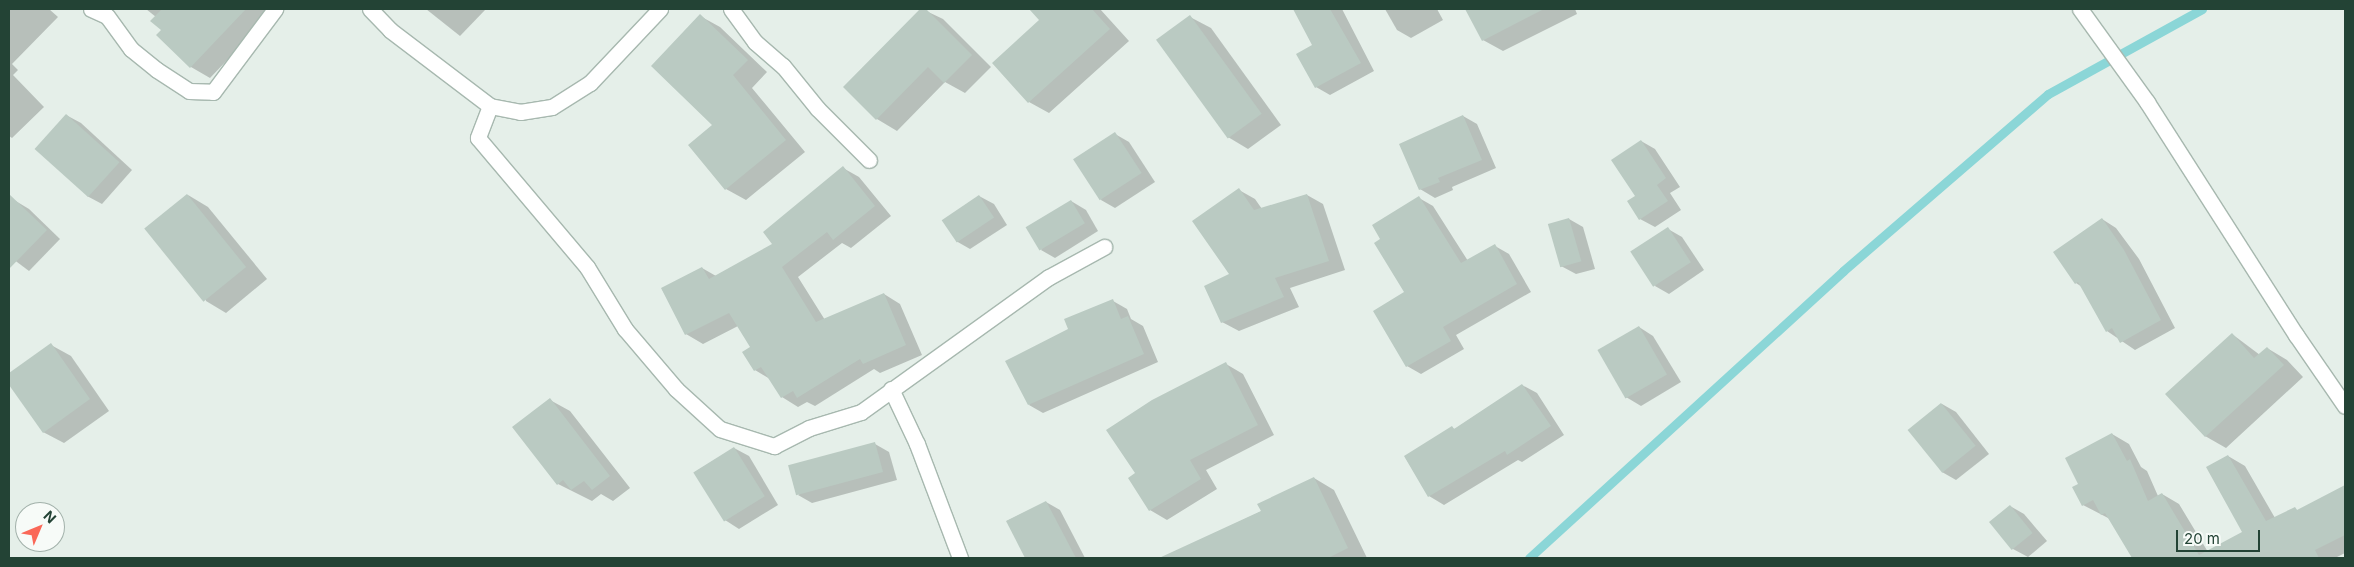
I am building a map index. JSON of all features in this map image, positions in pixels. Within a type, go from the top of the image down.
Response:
[{"type":"street","points":[[91,9],[107,16],[131,48],[165,75],[189,91],[213,92],[275,9]]},
{"type":"street","points":[[370,9],[390,30],[490,106],[520,112],[552,107],[590,83],[660,9]]},
{"type":"street","points":[[730,9],[755,42],[783,66],[818,109],[869,160]]},
{"type":"street","points":[[2080,9],[2147,102],[2296,335],[2345,406]]},
{"type":"street","points":[[490,106],[478,138],[587,267],[625,329],[676,389],[720,429],[774,446],[809,428],[862,412],[891,389],[1050,277],[1104,248]]},
{"type":"street","points":[[891,389],[917,444],[960,558]]},
{"type":"building","points":[[162,9],[246,9],[190,68],[156,35],[161,30],[150,21]]},
{"type":"building","points":[[920,9],[926,9],[972,55],[944,83],[928,67],[876,120],[843,87]]},
{"type":"building","points":[[1029,9],[1092,9],[1110,29],[1028,103],[992,63],[1039,20]]},
{"type":"building","points":[[1293,9],[1330,9],[1361,63],[1315,88],[1296,54],[1312,45]]},
{"type":"building","points":[[1465,9],[1544,9],[1482,41]]},
{"type":"building","points":[[700,14],[748,60],[733,75],[786,140],[725,190],[688,145],[712,125],[651,66]]},
{"type":"building","points":[[1190,15],[1262,114],[1228,138],[1156,40]]},
{"type":"building","points":[[66,114],[120,162],[88,197],[35,149]]},
{"type":"building","points":[[1463,115],[1482,160],[1438,178],[1440,182],[1419,190],[1399,144]]},
{"type":"building","points":[[1115,132],[1142,173],[1100,200],[1073,159]]},
{"type":"building","points":[[1641,140],[1666,178],[1657,185],[1668,201],[1639,220],[1627,201],[1635,196],[1611,160]]},
{"type":"building","points":[[843,166],[875,206],[833,240],[827,232],[782,267],[816,322],[884,293],[906,345],[863,364],[860,359],[797,398],[793,391],[781,398],[761,367],[754,371],[742,352],[750,347],[729,313],[685,335],[661,288],[702,267],[709,279],[772,244],[763,232]]},
{"type":"building","points":[[1239,188],[1254,210],[1307,194],[1329,261],[1275,278],[1284,297],[1221,323],[1204,286],[1229,274],[1192,221]]},
{"type":"building","points":[[9,194],[47,230],[9,269]]},
{"type":"building","points":[[187,194],[246,267],[203,302],[144,229]]},
{"type":"building","points":[[979,195],[994,217],[957,243],[942,220]]},
{"type":"building","points":[[1419,196],[1461,263],[1495,244],[1517,284],[1443,327],[1451,341],[1406,367],[1373,311],[1404,292],[1374,243],[1380,239],[1372,225]]},
{"type":"building","points":[[1071,200],[1085,223],[1039,250],[1026,227]]},
{"type":"building","points":[[1569,218],[1581,261],[1560,267],[1548,224]]},
{"type":"building","points":[[2102,218],[2124,250],[2161,320],[2120,343],[2112,328],[2106,332],[2078,282],[2075,284],[2053,252]]},
{"type":"building","points":[[1668,227],[1691,262],[1653,287],[1630,252]]},
{"type":"building","points":[[1113,299],[1121,319],[1128,316],[1144,354],[1028,405],[1005,361],[1068,329],[1064,319]]},
{"type":"building","points":[[1639,326],[1667,374],[1625,398],[1597,350]]},
{"type":"building","points":[[2232,333],[2254,358],[2267,347],[2284,365],[2205,437],[2165,394]]},
{"type":"building","points":[[51,343],[90,399],[43,433],[9,385],[9,373]]},
{"type":"building","points":[[1226,362],[1258,425],[1190,460],[1201,479],[1149,511],[1128,478],[1135,473],[1106,430],[1152,400]]},
{"type":"building","points":[[1522,384],[1551,426],[1507,455],[1505,451],[1428,497],[1404,456],[1452,426],[1454,429]]},
{"type":"building","points":[[550,398],[610,476],[592,490],[584,481],[571,490],[563,480],[557,485],[512,427]]},
{"type":"building","points":[[1941,403],[1976,446],[1942,473],[1908,430]]},
{"type":"building","points":[[2112,433],[2127,461],[2130,459],[2148,501],[2162,493],[2199,555],[2242,532],[2206,467],[2228,455],[2266,521],[2295,507],[2297,510],[2345,485],[2345,535],[2315,550],[2319,558],[2132,558],[2105,513],[2101,515],[2093,500],[2082,506],[2072,487],[2078,484],[2065,458]]},
{"type":"building","points":[[875,442],[883,472],[796,495],[788,465]]},
{"type":"building","points":[[734,447],[765,496],[724,522],[693,472]]},
{"type":"building","points":[[1314,477],[1348,548],[1328,558],[1159,558],[1261,511],[1257,504]]},
{"type":"building","points":[[1046,501],[1076,558],[1025,558],[1006,521]]},
{"type":"building","points":[[2010,505],[2033,533],[2012,550],[1989,522]]},
{"type":"waterway","points":[[1529,558],[1843,271],[2048,94],[2202,9]]}]
